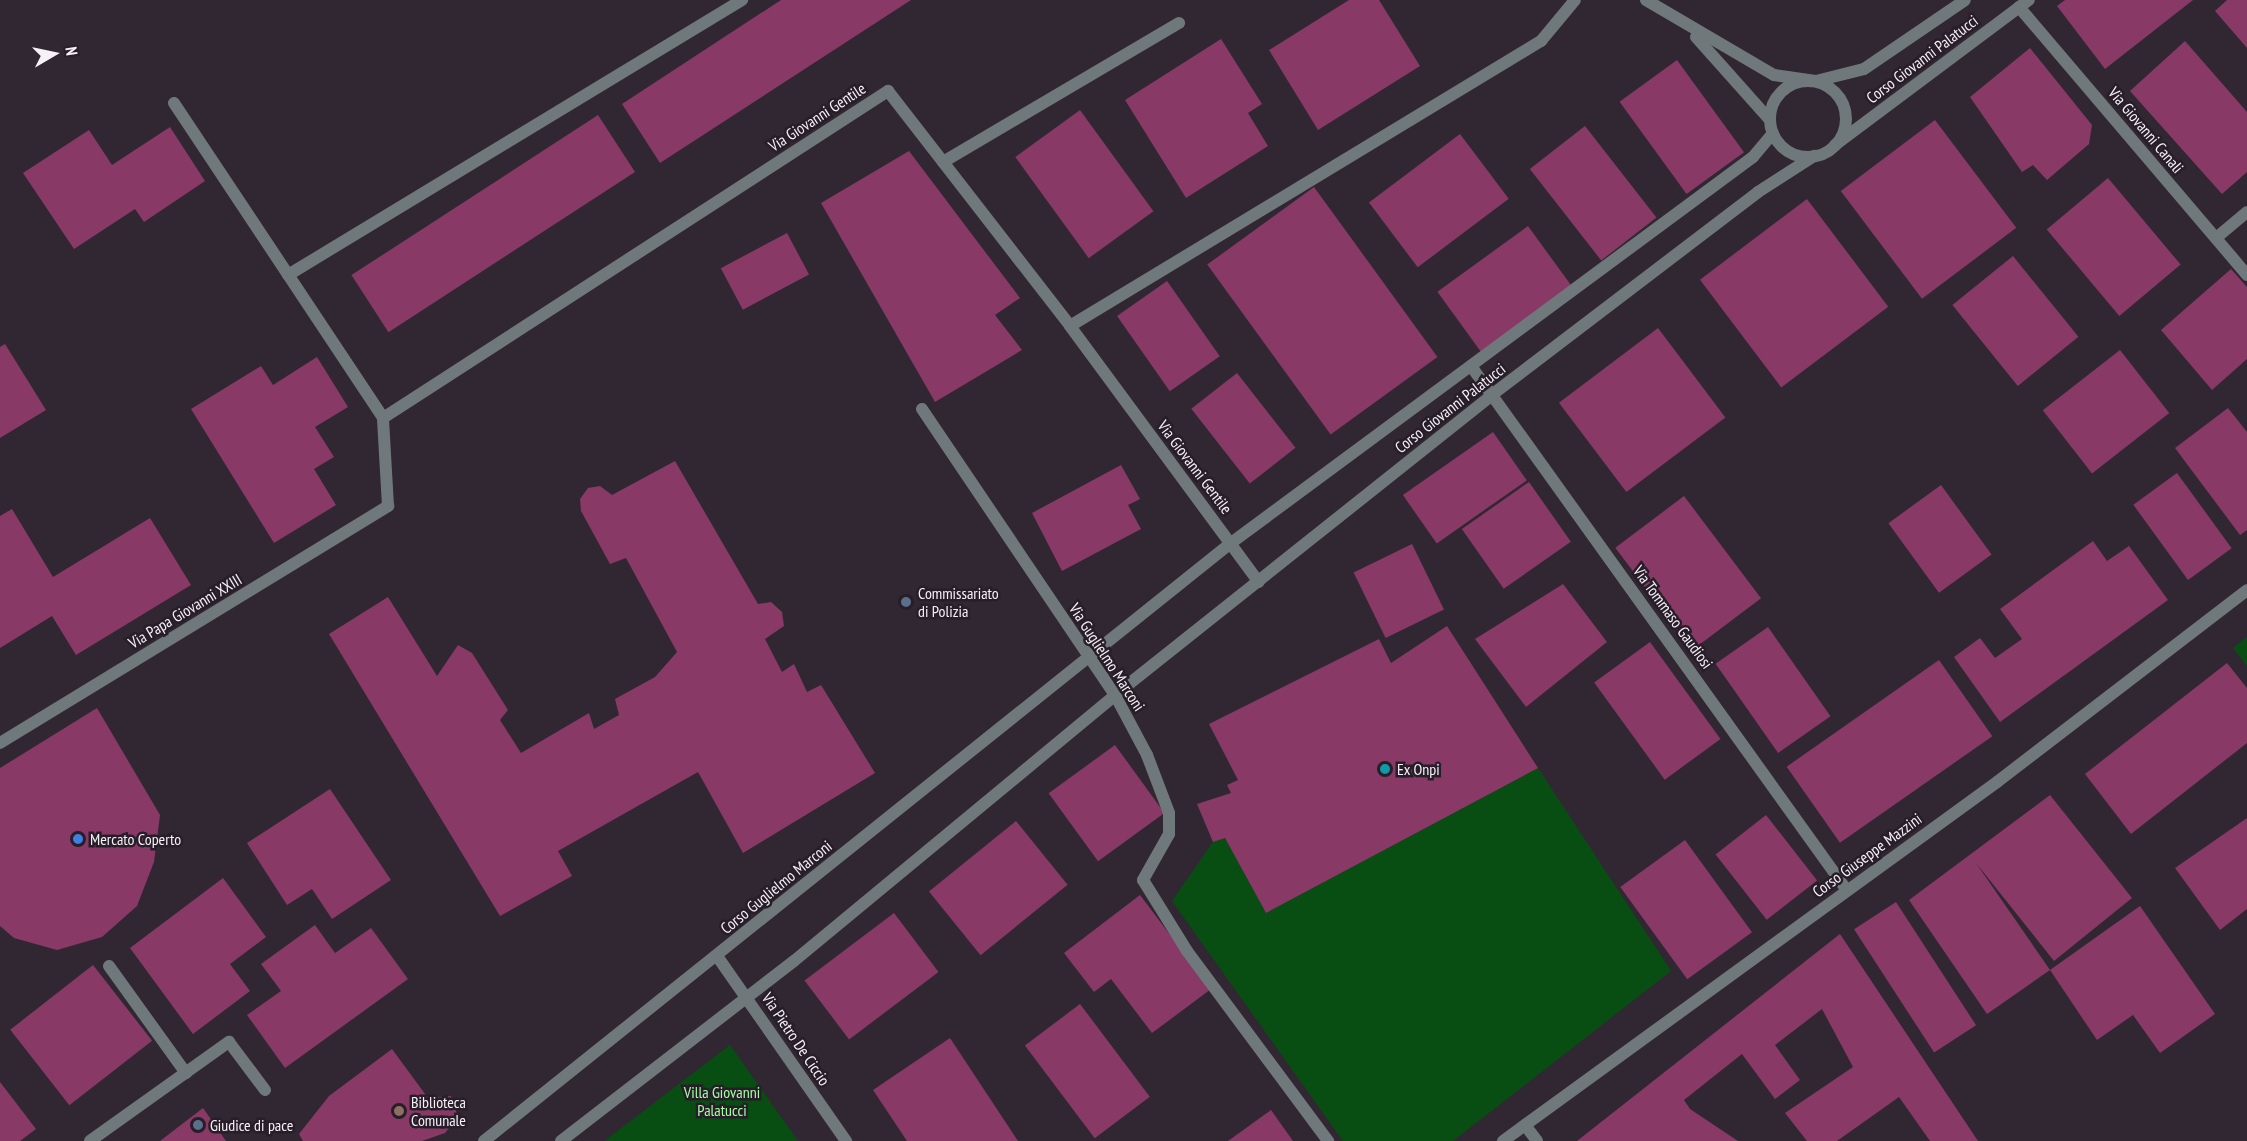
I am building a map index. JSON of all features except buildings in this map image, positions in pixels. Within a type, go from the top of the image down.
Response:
[{"type":"street","points":[[288,275],[742,0]]},
{"type":"street","points":[[1070,326],[1541,41],[1575,0]]},
{"type":"street","points":[[1646,0],[1687,27],[1774,75],[1816,81]]},
{"type":"street","name":"Corso Giovanni Palatucci","points":[[1770,120],[1774,101],[1788,86],[1864,69],[1965,0]]},
{"type":"street","name":"Corso Giovanni Palatucci","points":[[1115,695],[1493,394],[1758,192],[1835,145],[2020,2]]},
{"type":"street","name":"Via Giovanni Canali","points":[[2020,2],[2247,275]]},
{"type":"street","points":[[943,162],[1179,23]]},
{"type":"street","points":[[1687,27],[1770,120],[1773,133],[1783,148],[1801,156],[1814,156]]},
{"type":"street","name":"Corso Giovanni Palatucci","points":[[1816,81],[1829,87],[1844,108],[1843,134],[1835,145]]},
{"type":"street","name":"Via Giovanni Gentile","points":[[383,418],[888,91],[1070,326],[1259,582]]},
{"type":"street","points":[[174,103],[383,418]]},
{"type":"street","name":"Corso Giovanni Palatucci","points":[[1088,658],[1231,543],[1753,157],[1773,133]]},
{"type":"street","points":[[2216,238],[2247,212]]},
{"type":"street","name":"Via Tommaso Gaudiosi","points":[[1471,366],[1846,889]]},
{"type":"street","name":"Via Guglielmo Marconi","points":[[922,409],[1115,695],[1147,754],[1169,813],[1170,834],[1143,880],[1187,951],[1328,1141]]},
{"type":"street","name":"Via Papa Giovanni XXIII","points":[[2,738],[388,506],[383,418]]},
{"type":"street","name":"Corso Giuseppe Mazzini","points":[[1503,1141],[1846,889],[1997,782],[2247,590]]},
{"type":"street","name":"Corso Guglielmo Marconi","points":[[484,1141],[1088,658]]},
{"type":"street","points":[[561,1141],[748,997],[1115,695]]},
{"type":"street","name":"Via Pietro De Ciccio","points":[[717,956],[748,997],[846,1141]]},
{"type":"street","points":[[109,966],[186,1073]]},
{"type":"street","points":[[90,1141],[229,1042],[265,1090]]},
{"type":"street","points":[[1525,1125],[1537,1141]]},
{"type":"green space","points":[[2247,637],[2247,666],[2233,648]]},
{"type":"green space","points":[[1538,768],[1671,971],[1453,1141],[1343,1141],[1172,901],[1213,842],[1225,838],[1266,913]]},
{"type":"green space","name":"Villa Giovanni Palatucci","points":[[730,1045],[798,1141],[605,1141],[607,1139]]},
{"type":"place","name":"Commissariato di Polizia","points":[[906,602]]},
{"type":"place","name":"Ex Onpi","points":[[1385,769]]},
{"type":"place","name":"Mercato Coperto","points":[[78,839]]},
{"type":"place","name":"Biblioteca Comunale","points":[[399,1111]]},
{"type":"place","name":"Giudice di pace","points":[[198,1125]]}]
